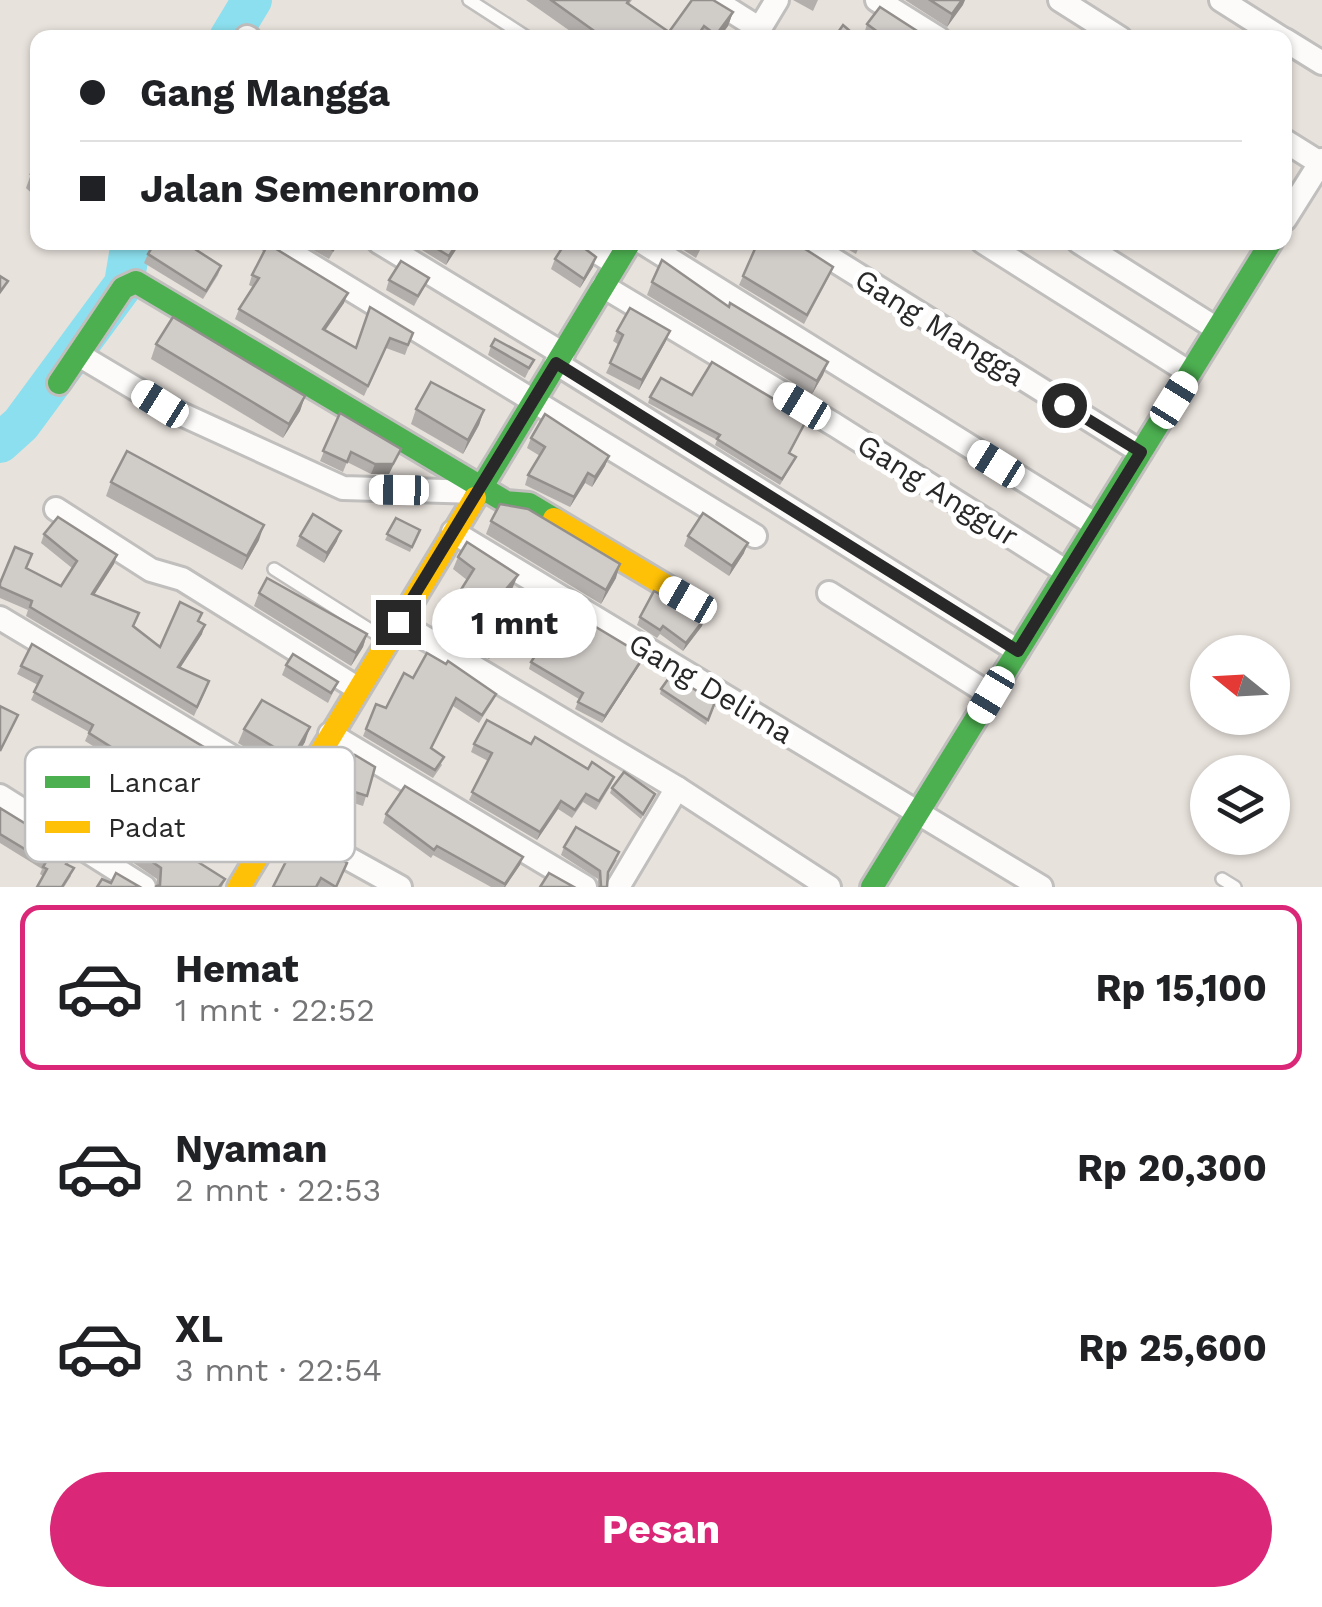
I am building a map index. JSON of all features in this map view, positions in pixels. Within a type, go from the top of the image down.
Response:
[{"type":"street","points":[[714,0],[753,30]]},
{"type":"street","points":[[759,30],[777,0]]},
{"type":"street","points":[[877,0],[925,30]]},
{"type":"street","points":[[1060,0],[1107,30]]},
{"type":"street","points":[[1221,0],[1269,30]]},
{"type":"street","points":[[1292,45],[1322,63]]},
{"type":"street","points":[[1292,145],[1321,161],[1292,208]]},
{"type":"street","points":[[286,250],[754,536]]},
{"type":"street","points":[[391,250],[1018,651]]},
{"type":"street","points":[[594,250],[616,264]]},
{"type":"street","points":[[322,747],[625,250]]},
{"type":"street","points":[[655,250],[1096,526]]},
{"type":"street","name":"Gang Mangga","points":[[818,250],[1134,449]]},
{"type":"street","points":[[996,250],[1190,373]]},
{"type":"street","points":[[1093,250],[1217,329]]},
{"type":"street","points":[[872,887],[1096,526],[1134,449],[1190,373],[1264,250]]},
{"type":"street","points":[[59,383],[124,288],[136,282],[480,490],[506,502],[529,504],[688,600]]},
{"type":"street","name":"Gang Anggur","points":[[603,286],[835,425],[1067,572]]},
{"type":"street","points":[[79,354],[168,408],[343,488],[480,490]]},
{"type":"street","points":[[56,510],[151,570],[182,579],[357,688]]},
{"type":"street","name":"Gang Delima","points":[[454,532],[1040,887]]},
{"type":"street","points":[[829,593],[991,695]]},
{"type":"street","points":[[0,618],[215,747]]},
{"type":"street","points":[[396,629],[677,788],[830,887]]},
{"type":"street","points":[[330,734],[352,747]]},
{"type":"street","points":[[355,749],[585,887]]},
{"type":"street","points":[[618,887],[677,788]]},
{"type":"street","points":[[0,796],[25,812]]},
{"type":"street","points":[[104,862],[144,887]]},
{"type":"street","points":[[238,887],[253,862]]},
{"type":"street","points":[[355,862],[400,887]]},
{"type":"lane","points":[[469,0],[516,30]]},
{"type":"lane","points":[[274,569],[396,629]]},
{"type":"lane","points":[[1222,879],[1235,887]]},
{"type":"building","points":[[551,0],[629,0],[627,3],[666,30],[593,30]]},
{"type":"building","points":[[692,0],[713,0],[733,12],[720,30],[704,26],[701,30],[670,30]]},
{"type":"building","points":[[930,0],[962,0],[952,14]]},
{"type":"building","points":[[880,7],[916,30],[875,30],[867,24]]},
{"type":"building","points":[[150,250],[196,250],[221,266],[206,291],[148,254]]},
{"type":"building","points":[[265,250],[278,250],[348,293],[323,329],[356,348],[370,307],[413,333],[408,345],[390,338],[368,386],[239,309],[259,278],[252,275]]},
{"type":"building","points":[[561,250],[587,250],[596,257],[584,279],[555,259]]},
{"type":"building","points":[[754,250],[807,250],[833,267],[807,315],[743,276]]},
{"type":"building","points":[[662,260],[729,307],[730,303],[828,362],[817,381],[652,282]]},
{"type":"building","points":[[401,261],[429,278],[418,296],[389,280]]},
{"type":"building","points":[[0,276],[8,281],[0,292]]},
{"type":"building","points":[[630,308],[670,331],[642,380],[610,363],[623,335],[617,331]]},
{"type":"building","points":[[173,317],[305,396],[289,424],[156,344]]},
{"type":"building","points":[[495,339],[534,360],[529,368],[491,346]]},
{"type":"building","points":[[712,362],[807,419],[789,453],[796,457],[782,479],[717,439],[720,435],[650,397],[661,378],[692,395]]},
{"type":"building","points":[[431,382],[484,410],[468,440],[416,409]]},
{"type":"building","points":[[340,413],[401,449],[393,464],[375,464],[351,452],[347,462],[323,451]]},
{"type":"building","points":[[545,414],[609,456],[595,477],[588,473],[574,497],[528,475],[545,447],[531,438]]},
{"type":"building","points":[[127,451],[264,525],[247,556],[111,482]]},
{"type":"building","points":[[500,504],[528,509],[620,564],[606,590],[491,521]]},
{"type":"building","points":[[703,513],[748,543],[732,566],[688,536]]},
{"type":"building","points":[[313,514],[341,531],[327,553],[300,536]]},
{"type":"building","points":[[58,517],[117,555],[92,594],[139,613],[133,626],[160,647],[180,602],[202,613],[198,621],[205,625],[178,667],[209,681],[197,707],[30,607],[32,601],[0,587],[15,547],[32,554],[26,568],[61,586],[77,561],[44,534]]},
{"type":"building","points":[[396,518],[420,530],[412,547],[387,534]]},
{"type":"building","points":[[467,542],[518,575],[501,595],[518,606],[493,646],[445,615],[474,569],[458,557]]},
{"type":"building","points":[[267,578],[367,634],[356,653],[259,593]]},
{"type":"building","points":[[654,591],[705,618],[686,643],[663,626],[660,630],[640,617]]},
{"type":"building","points":[[556,603],[644,656],[605,716],[578,702],[583,693],[531,662],[555,625],[546,619]]},
{"type":"building","points":[[32,644],[204,747],[111,747],[89,733],[93,725],[34,692],[42,676],[21,666]]},
{"type":"building","points":[[427,653],[446,664],[448,661],[496,694],[482,715],[456,698],[431,748],[444,757],[435,770],[366,729],[376,704],[386,708],[404,673],[413,678]]},
{"type":"building","points":[[293,654],[338,682],[331,693],[286,665]]},
{"type":"building","points":[[671,675],[715,702],[708,720],[661,689]]},
{"type":"building","points":[[262,700],[310,727],[298,747],[274,747],[244,729]]},
{"type":"building","points":[[0,706],[18,715],[0,751]]},
{"type":"building","points":[[487,720],[531,744],[535,737],[588,769],[592,762],[614,777],[599,801],[586,794],[575,810],[561,801],[540,832],[472,792],[492,753],[474,744]]},
{"type":"building","points":[[355,755],[375,767],[367,796],[355,792]]},
{"type":"building","points":[[624,772],[655,794],[643,814],[612,788]]},
{"type":"building","points":[[405,786],[523,857],[505,884],[437,846],[434,850],[386,814]]},
{"type":"building","points":[[0,808],[25,823],[25,849],[0,834]]},
{"type":"building","points":[[576,827],[619,852],[608,872],[607,887],[599,887],[600,871],[564,847]]},
{"type":"building","points":[[46,862],[67,862],[74,868],[62,887],[37,887],[47,869],[43,867]]},
{"type":"building","points":[[152,862],[198,862],[225,879],[219,887],[155,887],[160,885],[161,868]]},
{"type":"building","points":[[286,862],[347,863],[336,887],[321,878],[316,887],[273,887]]},
{"type":"building","points":[[116,873],[140,887],[97,887],[102,879],[111,883]]},
{"type":"building","points":[[549,873],[574,887],[540,887]]},
{"type":"waterway","points":[[234,30],[252,0]]},
{"type":"waterway","points":[[0,443],[21,424],[124,284],[130,250]]},
{"type":"traffic: fast","points":[[475,498],[625,250]]},
{"type":"traffic: fast","points":[[872,887],[1266,250]]},
{"type":"traffic: fast","points":[[59,383],[123,288],[136,282],[506,502],[529,504],[554,519]]},
{"type":"traffic: slow","points":[[324,747],[475,498]]},
{"type":"traffic: slow","points":[[554,519],[688,599]]},
{"type":"traffic: slow","points":[[239,887],[254,862]]},
{"type":"route","points":[[398,622],[556,363],[1018,651],[1141,452],[1064,405]]}]
